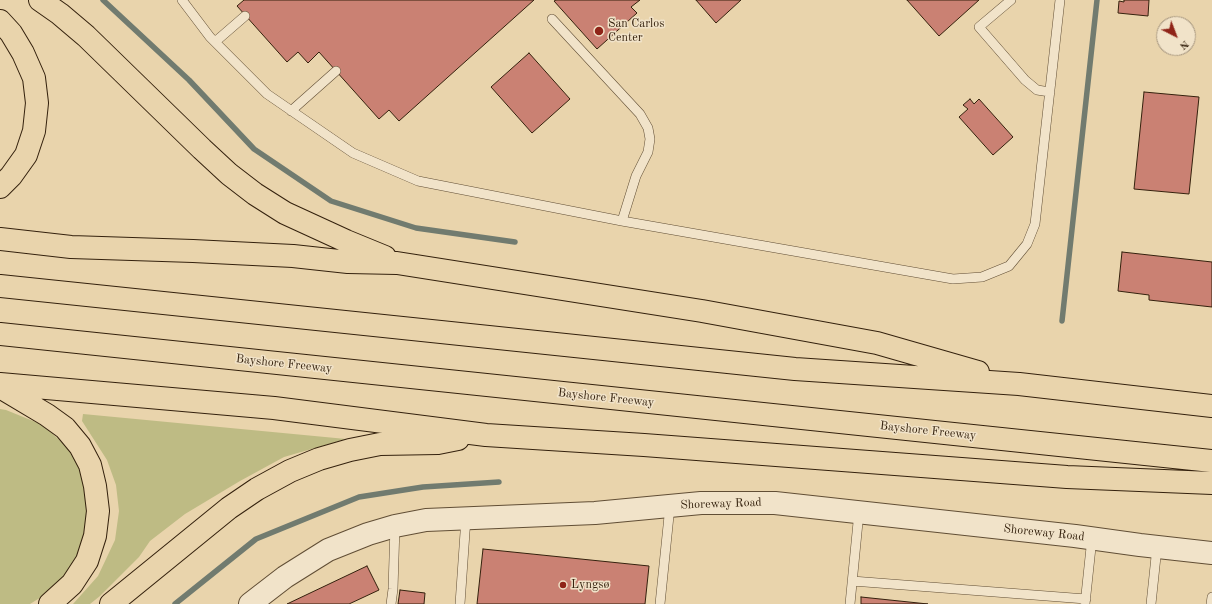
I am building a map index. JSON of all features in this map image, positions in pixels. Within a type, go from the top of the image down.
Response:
[{"type":"highway","points":[[40,0],[60,14],[86,36],[202,149],[229,174],[255,194],[284,213],[397,263]]},
{"type":"highway","points":[[0,22],[11,33],[24,53],[34,78],[37,103],[34,131],[26,155],[11,176],[0,187]]},
{"type":"highway","points":[[0,239],[71,247],[193,251],[293,256],[348,262],[397,263],[702,311],[877,343],[1019,384]]},
{"type":"highway","points":[[0,286],[795,369],[1019,384],[1212,406]]},
{"type":"highway","name":"Bayshore Freeway","points":[[0,334],[1212,461]]},
{"type":"highway","points":[[0,386],[274,408],[486,434],[1067,477],[1212,482]]},
{"type":"highway","points":[[0,386],[48,415],[65,428],[80,446],[90,465],[95,486],[98,518],[95,536],[87,562],[72,584],[50,604]]},
{"type":"highway","points":[[111,604],[229,508],[257,489],[290,471],[319,459],[350,450],[380,444],[438,443],[486,434]]},
{"type":"street","name":"Shoreway Road","points":[[250,604],[285,577],[323,553],[368,534],[395,526],[426,520],[595,513],[701,503],[775,503],[1092,538],[1212,553]]},
{"type":"lane","points":[[182,0],[210,37],[267,94],[353,154],[418,181],[622,221],[953,279],[982,278],[1009,266],[1027,244],[1035,224],[1060,0]]},
{"type":"lane","points":[[1011,0],[979,28],[1025,80],[1038,90],[1050,92]]},
{"type":"lane","points":[[215,42],[245,16]]},
{"type":"lane","points":[[552,19],[640,114],[648,128],[650,139],[648,152],[636,176],[622,221]]},
{"type":"lane","points":[[291,111],[336,71]]},
{"type":"lane","points":[[660,604],[670,506]]},
{"type":"lane","points":[[850,604],[859,512]]},
{"type":"lane","points":[[460,604],[466,518]]},
{"type":"lane","points":[[390,604],[395,526]]},
{"type":"lane","points":[[852,581],[1086,602],[1092,538]]},
{"type":"lane","points":[[1151,604],[1157,547]]},
{"type":"lane","points":[[1211,604],[1212,597]]},
{"type":"shaded area","points":[[0,409],[43,425],[68,448],[82,472],[88,498],[87,525],[80,552],[66,575],[43,596],[30,604],[0,604]]},
{"type":"shaded area","points":[[83,414],[346,439],[284,457],[185,514],[150,541],[139,557],[100,596],[90,604],[73,604],[98,576],[115,540],[119,511],[116,485],[107,460],[82,421]]},
{"type":"building","points":[[244,0],[534,0],[399,121],[389,110],[379,119],[319,52],[308,63],[298,52],[287,62],[237,6]]},
{"type":"building","name":"San Carlos Center","points":[[640,0],[631,7],[637,13],[597,49],[554,1]]},
{"type":"building","name":"San Carlos Center","points":[[696,0],[741,0],[716,23]]},
{"type":"building","points":[[907,0],[979,0],[939,36]]},
{"type":"building","points":[[1124,0],[1149,0],[1148,16],[1118,13],[1119,1],[1124,2]]},
{"type":"building","points":[[529,53],[570,99],[532,133],[491,87]]},
{"type":"building","points":[[1144,92],[1199,97],[1189,194],[1134,189]]},
{"type":"building","points":[[970,99],[974,104],[979,99],[1013,137],[993,155],[959,117],[968,109],[963,105]]},
{"type":"building","points":[[1122,252],[1212,262],[1212,307],[1149,300],[1149,295],[1118,291]]},
{"type":"building","name":"Lyngsø","points":[[483,549],[649,566],[645,604],[477,604]]},
{"type":"building","points":[[367,566],[379,590],[349,604],[287,604]]},
{"type":"building","points":[[400,590],[425,593],[424,604],[398,604]]},
{"type":"building","points":[[861,597],[928,604],[861,604]]},
{"type":"waterway","points":[[103,0],[189,80],[254,149],[331,201],[416,228],[515,242]]},
{"type":"waterway","points":[[1062,321],[1097,0]]},
{"type":"waterway","points":[[175,604],[256,539],[359,497],[423,487],[499,482]]},
{"type":"place","name":"San Carlos Center","points":[[599,31]]},
{"type":"place","name":"Lyngsø","points":[[563,585]]}]
